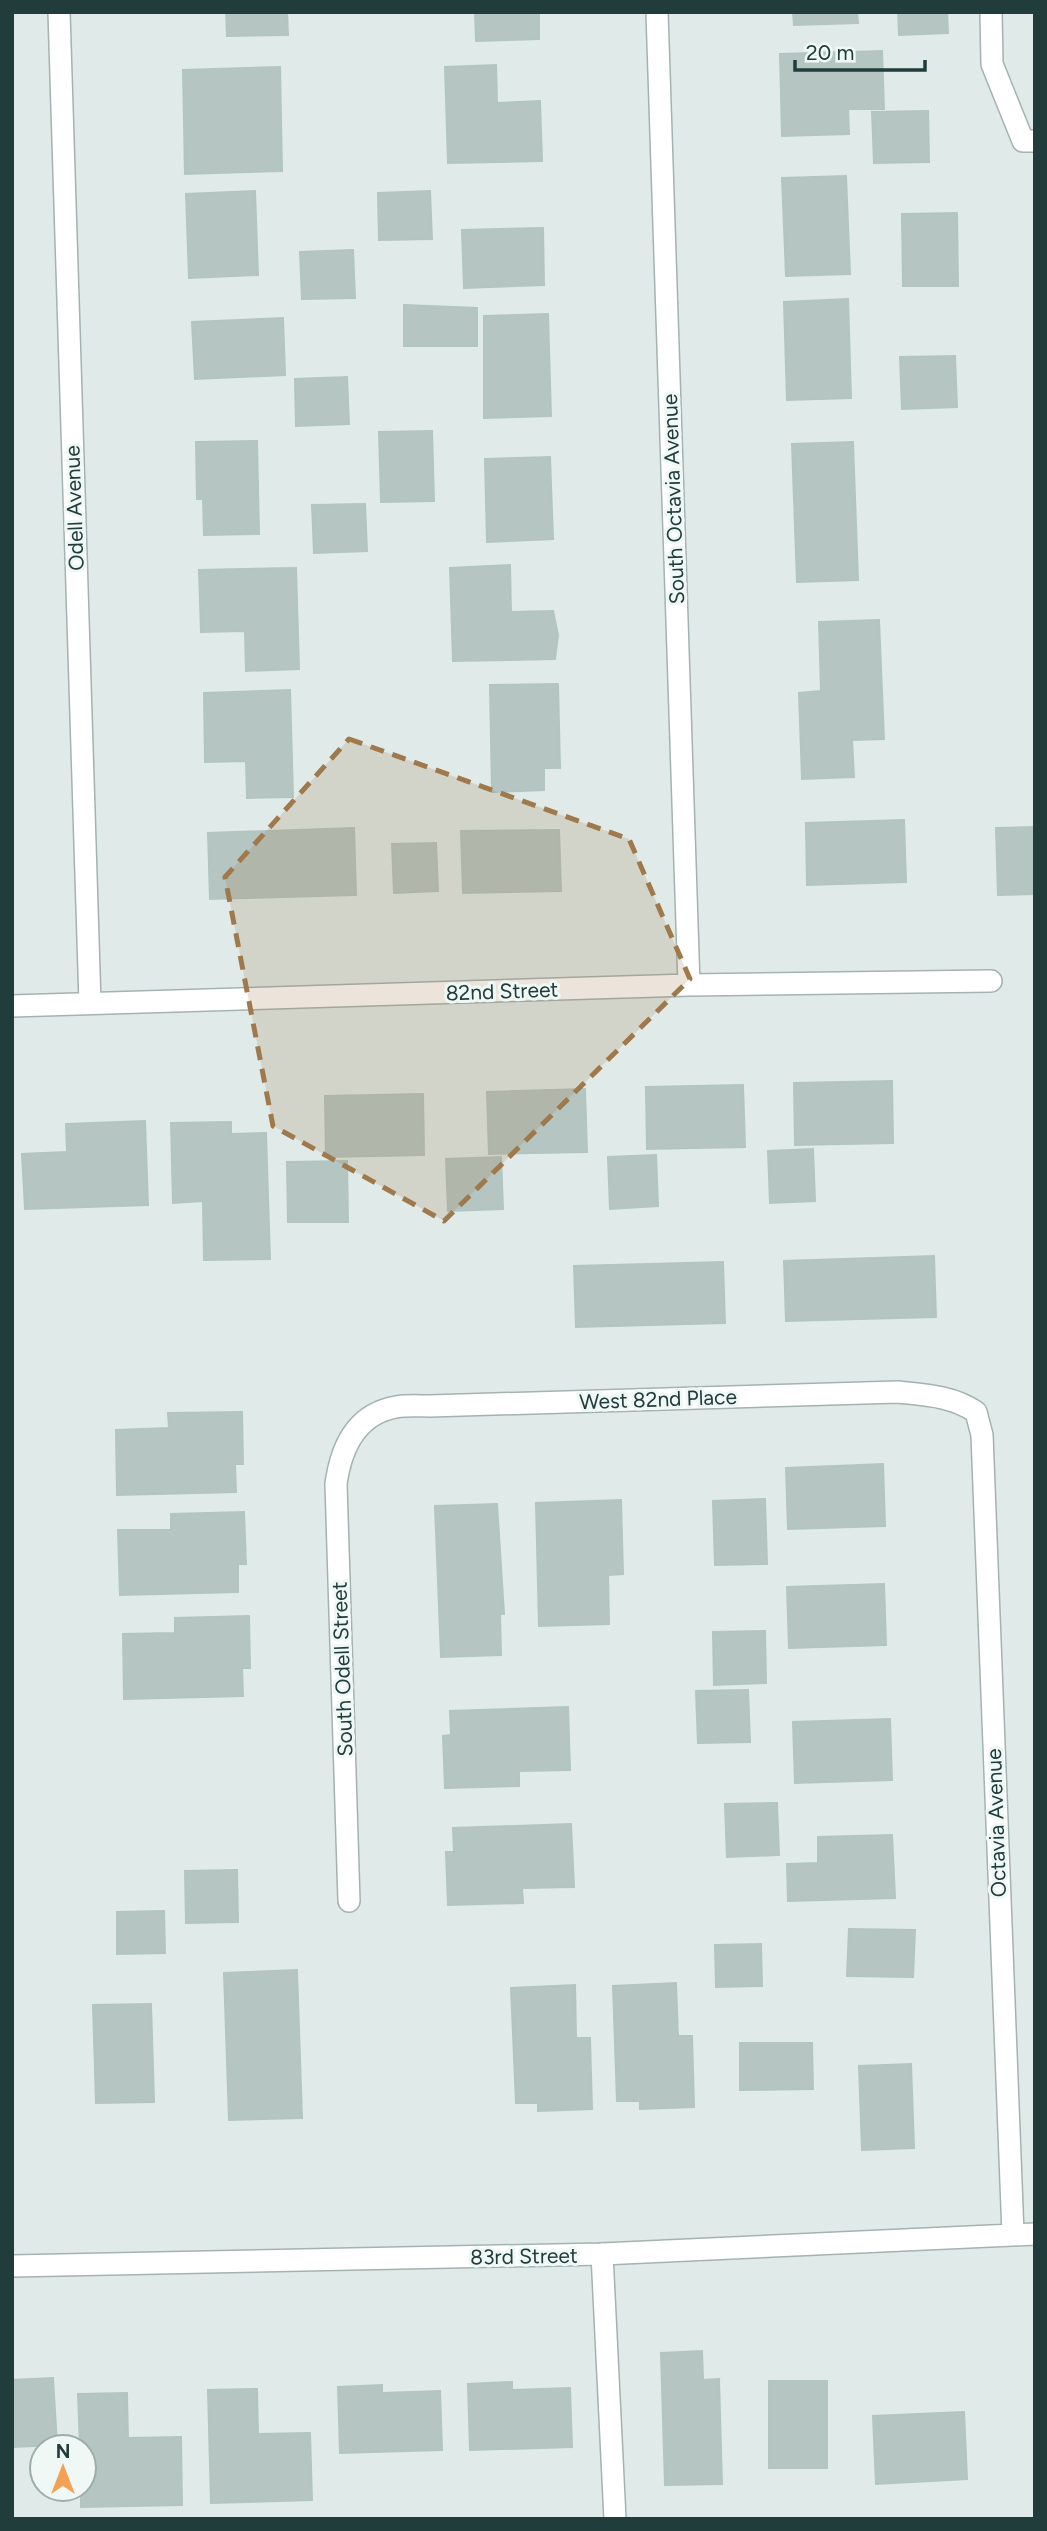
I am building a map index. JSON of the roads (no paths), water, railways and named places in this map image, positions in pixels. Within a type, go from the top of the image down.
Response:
[{"type":"street","name":"Odell Avenue","points":[[59,12],[90,1003]]},
{"type":"street","name":"South Octavia Avenue","points":[[657,12],[689,985]]},
{"type":"street","points":[[991,12],[992,64],[1023,141],[1035,141]]},
{"type":"street","name":"82nd Street","points":[[12,1006],[689,985],[991,981]]},
{"type":"street","name":"West 82nd Place","points":[[348,1440],[364,1421],[395,1407],[898,1392],[938,1396],[962,1402],[976,1412]]},
{"type":"street","name":"Octavia Avenue","points":[[976,1412],[982,1435],[1013,2234]]},
{"type":"street","name":"South Odell Street","points":[[348,1440],[339,1460],[336,1484],[349,1901]]},
{"type":"street","name":"83rd Street","points":[[12,2266],[602,2254],[1035,2234]]},
{"type":"street","points":[[602,2254],[615,2519]]}]
